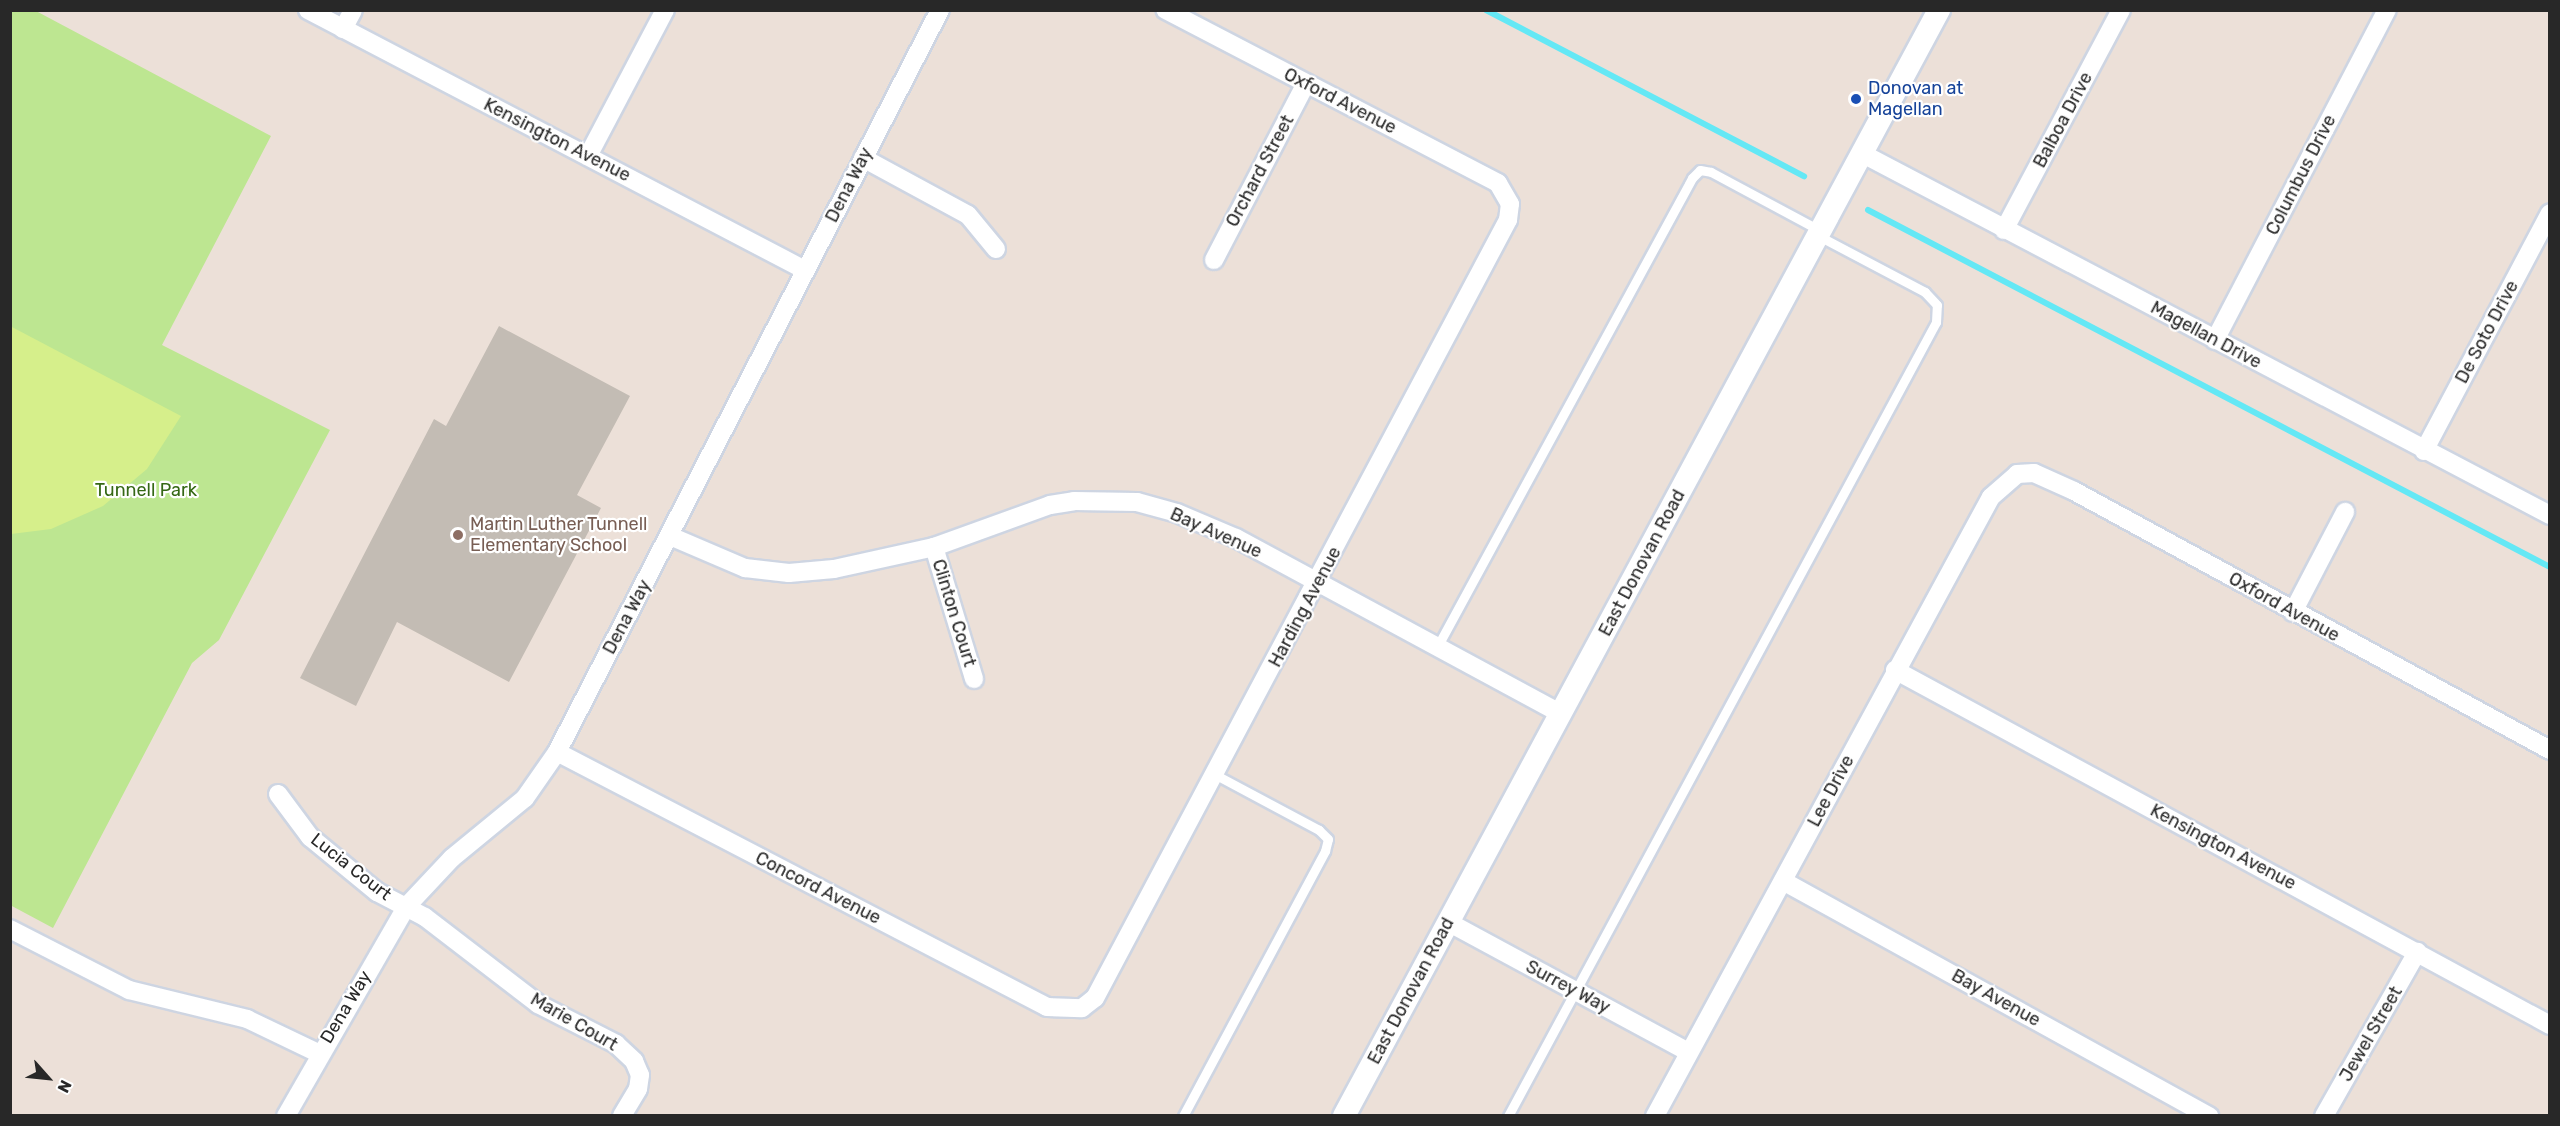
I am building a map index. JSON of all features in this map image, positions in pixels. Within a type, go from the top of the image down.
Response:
[{"type":"street","name":"Kensington Avenue","points":[[308,10],[805,270]]},
{"type":"street","points":[[343,29],[353,10]]},
{"type":"street","points":[[588,156],[665,10]]},
{"type":"street","name":"Dena Way","points":[[286,1116],[318,1053],[406,907],[452,858],[525,798],[557,752],[940,10]]},
{"type":"street","name":"Oxford Avenue","points":[[1165,10],[1498,183],[1508,197]]},
{"type":"street","name":"East Donovan Road","points":[[1344,1116],[1939,10]]},
{"type":"street","name":"Balboa Drive","points":[[2004,230],[2121,10]]},
{"type":"street","name":"Columbus Drive","points":[[2215,340],[2387,10]]},
{"type":"street","name":"Orchard Street","points":[[1214,260],[1306,83]]},
{"type":"street","name":"Magellan Drive","points":[[1863,154],[2424,451],[2550,515]]},
{"type":"street","points":[[863,158],[968,215],[996,249]]},
{"type":"street","name":"Harding Avenue","points":[[1082,1008],[1106,981],[1317,585],[1508,220],[1508,197]]},
{"type":"street","name":"De Soto Drive","points":[[2424,451],[2550,213]]},
{"type":"street","name":"Oxford Avenue","points":[[2017,474],[2034,473],[2074,491],[2550,750]]},
{"type":"street","name":"Lee Drive","points":[[1655,1116],[1895,670],[1991,497],[2017,474]]},
{"type":"street","name":"Bay Avenue","points":[[670,536],[745,568],[789,573],[834,569],[934,547],[1050,505],[1074,501],[1137,502],[1176,513],[1236,538],[1317,585],[1561,714]]},
{"type":"street","points":[[2293,612],[2345,512]]},
{"type":"street","name":"Clinton Court","points":[[934,547],[974,679]]},
{"type":"street","name":"Kensington Avenue","points":[[1895,670],[2550,1025]]},
{"type":"street","name":"Concord Avenue","points":[[557,752],[1047,1007],[1082,1008]]},
{"type":"street","name":"Lucia Court","points":[[278,794],[310,837],[377,892],[406,907]]},
{"type":"street","name":"Bay Avenue","points":[[1783,881],[2209,1116]]},
{"type":"street","name":"Marie Court","points":[[406,907],[426,917],[538,1004],[622,1049],[634,1061],[640,1075],[636,1096],[622,1116]]},
{"type":"street","name":"Surrey Way","points":[[1448,922],[1688,1052]]},
{"type":"street","points":[[10,929],[129,990],[247,1019],[318,1053]]},
{"type":"street","name":"Jewel Street","points":[[2324,1116],[2417,951]]},
{"type":"lane","points":[[1437,649],[1692,178],[1700,170],[1711,172],[1925,292],[1937,305],[1936,322],[1508,1116]]},
{"type":"lane","points":[[1183,1116],[1325,851],[1328,839],[1319,830],[1216,775]]},
{"type":"green space","name":"Tunnell Park","points":[[10,11],[36,11],[271,136],[162,345],[330,430],[219,640],[192,663],[53,928],[10,905]]},
{"type":"green space","points":[[10,326],[181,416],[147,469],[103,506],[51,529],[11,534]]},
{"type":"building","points":[[499,326],[630,396],[577,495],[601,508],[509,682],[397,622],[356,706],[300,678],[434,419],[446,426]]},
{"type":"waterway","points":[[1486,10],[1804,176]]},
{"type":"waterway","points":[[1868,210],[2550,567]]},
{"type":"place","name":"Donovan at Magellan","points":[[1856,99]]},
{"type":"place","name":"Martin Luther Tunnell Elementary School","points":[[458,535]]}]
